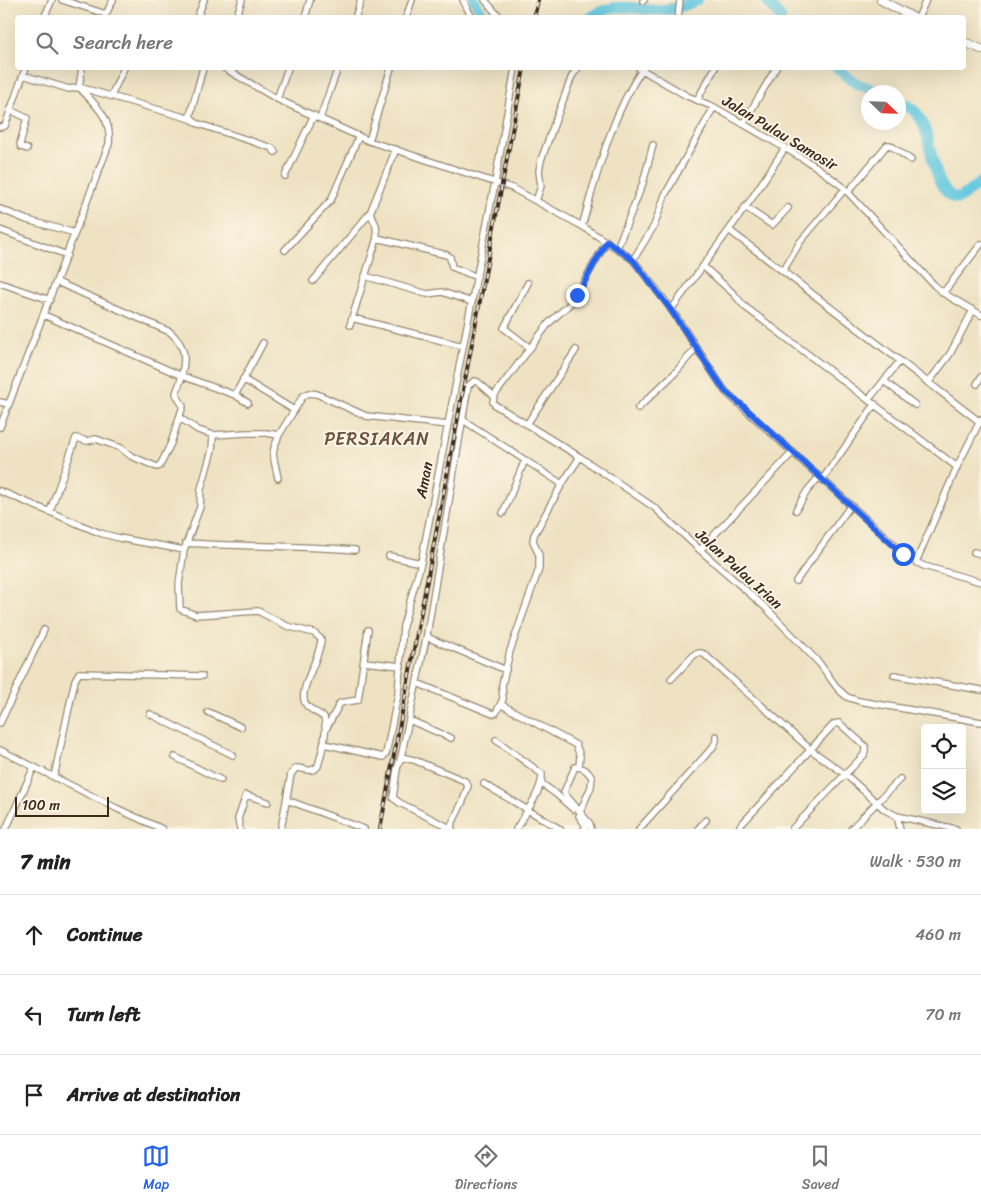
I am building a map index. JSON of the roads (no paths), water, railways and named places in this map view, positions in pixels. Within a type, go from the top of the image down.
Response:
[{"type":"street","points":[[45,15],[52,0]]},
{"type":"street","points":[[62,0],[102,15]]},
{"type":"street","points":[[106,15],[113,0]]},
{"type":"street","points":[[199,15],[204,0]]},
{"type":"street","points":[[237,15],[242,0]]},
{"type":"street","points":[[306,15],[310,0]]},
{"type":"street","points":[[356,15],[361,0]]},
{"type":"street","points":[[407,15],[412,0]]},
{"type":"street","points":[[463,0],[470,15]]},
{"type":"street","points":[[486,0],[498,15]]},
{"type":"street","points":[[880,0],[910,15]]},
{"type":"street","points":[[918,15],[926,0]]},
{"type":"street","points":[[678,15],[679,2]]},
{"type":"street","points":[[966,43],[981,49]]},
{"type":"street","points":[[0,127],[5,126],[25,70]]},
{"type":"street","points":[[79,87],[82,70]]},
{"type":"street","points":[[111,96],[123,70]]},
{"type":"street","points":[[191,120],[190,116],[203,70]]},
{"type":"street","points":[[227,70],[277,99],[369,141],[512,188],[607,241],[633,260],[671,310],[725,391],[794,452],[903,554],[916,562],[981,582]]},
{"type":"street","points":[[277,99],[287,70]]},
{"type":"street","points":[[320,118],[337,70]]},
{"type":"street","points":[[369,141],[390,70]]},
{"type":"street","name":"Aman","points":[[324,744],[383,757],[386,754],[398,694],[404,626],[421,563],[477,277],[515,70]]},
{"type":"street","points":[[536,201],[540,186],[539,171],[541,160],[572,76],[576,70]]},
{"type":"street","points":[[582,226],[610,132],[641,70]]},
{"type":"street","name":"Jalan Pulau Samosir","points":[[645,70],[687,96],[714,107],[815,166],[847,190],[935,286],[943,293],[981,314]]},
{"type":"street","points":[[697,100],[714,70]]},
{"type":"street","points":[[744,124],[775,70]]},
{"type":"street","points":[[23,75],[69,89],[79,87],[191,120],[272,148],[275,152]]},
{"type":"street","points":[[0,426],[109,144],[110,133],[104,115],[79,87]]},
{"type":"street","points":[[633,260],[654,226],[665,195],[714,107]]},
{"type":"street","points":[[10,110],[28,118],[20,144],[21,147],[28,149]]},
{"type":"street","points":[[285,176],[314,115]]},
{"type":"street","points":[[285,250],[331,200],[359,136]]},
{"type":"street","points":[[617,248],[643,183],[653,145]]},
{"type":"street","points":[[783,271],[800,242],[887,145],[890,145],[911,160]]},
{"type":"street","points":[[671,310],[746,207],[785,148]]},
{"type":"street","points":[[313,281],[370,213],[396,149]]},
{"type":"street","points":[[746,207],[772,225],[788,208]]},
{"type":"street","points":[[0,209],[27,220],[76,233]]},
{"type":"street","points":[[350,325],[377,238],[376,225],[370,213]]},
{"type":"street","points":[[0,230],[67,255]]},
{"type":"street","points":[[728,230],[980,423],[957,467],[916,562]]},
{"type":"street","points":[[377,238],[447,255],[450,257],[452,267],[477,277]]},
{"type":"street","points":[[494,396],[549,323],[573,301],[607,241]]},
{"type":"street","points":[[943,293],[981,244]]},
{"type":"street","points":[[703,266],[734,294],[744,306],[957,467]]},
{"type":"street","points":[[365,276],[430,294],[442,292],[472,302]]},
{"type":"street","points":[[50,512],[76,438],[87,441],[96,439],[121,448],[130,456],[157,467],[162,464],[180,418],[183,404],[176,394],[182,376],[184,352],[180,341],[170,332],[57,282]]},
{"type":"street","points":[[0,283],[50,300]]},
{"type":"street","points":[[528,283],[504,328],[530,348]]},
{"type":"street","points":[[928,383],[950,354],[973,310]]},
{"type":"street","points":[[44,314],[182,376],[235,395],[248,403]]},
{"type":"street","points":[[352,318],[463,346]]},
{"type":"street","points":[[235,395],[263,343]]},
{"type":"street","points":[[638,408],[675,373],[696,348]]},
{"type":"street","points":[[528,424],[576,350]]},
{"type":"street","points":[[869,400],[900,361]]},
{"type":"street","points":[[977,384],[981,378]]},
{"type":"street","points":[[244,379],[294,410]]},
{"type":"street","points":[[884,381],[915,405]]},
{"type":"street","name":"Jalan Pulau Irian","points":[[463,420],[468,386],[470,383],[478,382],[494,396],[493,402],[496,405],[580,457],[655,508],[766,608],[820,664],[846,697],[859,701],[981,722]]},
{"type":"street","points":[[278,478],[273,455],[274,448],[303,396],[314,393],[366,416],[448,425]]},
{"type":"street","points":[[0,402],[9,404]]},
{"type":"street","points":[[796,510],[807,491],[821,479],[875,404]]},
{"type":"street","points":[[180,418],[198,430],[213,434],[266,433],[279,436]]},
{"type":"street","points":[[401,757],[414,760],[465,781],[468,786],[450,829],[395,800],[392,794],[427,634],[463,420],[562,484]]},
{"type":"street","points":[[213,434],[212,450],[201,490],[200,507],[184,550],[179,584],[180,609],[196,615],[258,611],[287,626],[314,633],[321,642],[306,687],[304,702],[309,708],[324,717],[324,744],[316,769],[296,768],[291,774],[281,829]]},
{"type":"street","points":[[700,550],[794,452]]},
{"type":"street","points":[[417,683],[493,714],[502,705],[502,684],[510,651],[539,569],[538,555],[533,541],[534,535],[562,484],[580,457]]},
{"type":"street","points":[[503,512],[526,460]]},
{"type":"street","points":[[0,491],[110,536],[184,550]]},
{"type":"street","points":[[796,581],[851,505]]},
{"type":"street","points":[[186,543],[227,546],[306,546],[355,550]]},
{"type":"street","points":[[974,552],[981,554]]},
{"type":"street","points":[[389,556],[421,563]]},
{"type":"street","points":[[0,723],[44,630]]},
{"type":"street","points":[[325,730],[340,703],[358,700],[368,630]]},
{"type":"street","points":[[427,634],[430,638],[506,670]]},
{"type":"street","points":[[671,679],[695,654],[704,654],[811,750],[845,774],[885,810],[897,816],[956,829]]},
{"type":"street","points":[[364,662],[401,666]]},
{"type":"street","points":[[54,777],[75,680],[79,673],[202,676]]},
{"type":"street","points":[[894,675],[981,690]]},
{"type":"street","points":[[502,705],[576,745],[580,756],[579,767]]},
{"type":"street","points":[[208,712],[241,727]]},
{"type":"street","points":[[150,714],[233,755]]},
{"type":"street","points":[[409,720],[451,738]]},
{"type":"street","points":[[740,826],[834,724],[839,723],[866,750],[792,829]]},
{"type":"street","points":[[639,829],[713,747],[716,736]]},
{"type":"street","points":[[496,740],[542,774],[541,783],[516,829]]},
{"type":"street","points":[[0,750],[162,829]]},
{"type":"street","points":[[175,757],[221,780]]},
{"type":"street","points":[[6,829],[34,767]]},
{"type":"street","points":[[580,812],[591,787],[592,777],[586,769],[579,767],[575,768],[564,792],[580,812],[590,824],[591,829]]},
{"type":"street","points":[[851,829],[900,779]]},
{"type":"street","points":[[541,783],[572,807],[583,820],[586,826],[584,829]]},
{"type":"street","points":[[484,784],[560,829]]},
{"type":"street","points":[[240,829],[238,819],[246,796],[268,802]]},
{"type":"street","points":[[287,800],[364,828]]},
{"type":"street","points":[[897,816],[901,829]]},
{"type":"street","points":[[698,829],[706,820]]},
{"type":"waterway","points":[[474,0],[483,15]]},
{"type":"waterway","points":[[594,15],[608,9],[624,7],[665,10],[697,0]]},
{"type":"waterway","points":[[766,0],[778,15]]},
{"type":"waterway","points":[[839,70],[854,82],[861,85]]},
{"type":"waterway","points":[[906,105],[916,112],[920,118],[928,138],[938,177],[950,195],[959,199],[981,182]]},
{"type":"railway","points":[[535,15],[538,0]]},
{"type":"railway","points":[[380,829],[524,70]]},
{"type":"district","name":"PERSIAKAN","points":[[377,439]]}]
